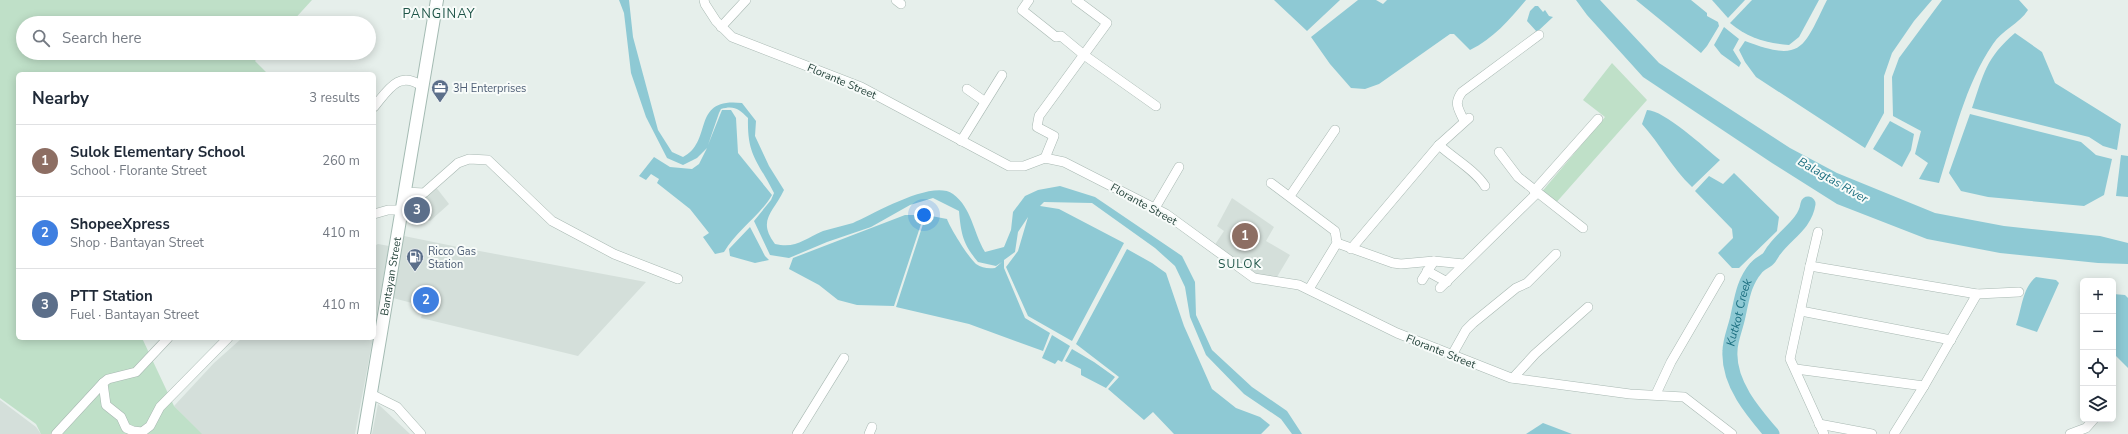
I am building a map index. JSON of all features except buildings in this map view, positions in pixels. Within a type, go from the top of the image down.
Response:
[{"type":"main road","name":"Bantayan Street","points":[[364,434],[424,87],[437,0]]},
{"type":"street","name":"Florante Street","points":[[704,0],[708,10],[721,27],[732,37],[867,90],[1009,166],[1024,166],[1045,158],[1064,162],[1155,208],[1254,278],[1291,282],[1309,289],[1397,333],[1513,378],[1630,394],[1656,394],[1684,397],[1732,434]]},
{"type":"street","points":[[721,27],[746,0]]},
{"type":"street","points":[[1029,0],[1022,10],[1056,37],[1061,36],[1084,55],[1156,106]]},
{"type":"street","points":[[1045,158],[1054,136],[1036,127],[1039,116],[1107,23],[1076,0]]},
{"type":"street","points":[[1351,249],[1439,145],[1467,120],[1456,101],[1462,92],[1539,35]]},
{"type":"street","points":[[961,141],[984,101],[1002,75]]},
{"type":"street","points":[[376,104],[393,83],[402,80],[417,82],[424,87]]},
{"type":"street","points":[[967,89],[984,101]]},
{"type":"street","points":[[1427,271],[1443,285],[1535,192],[1598,119]]},
{"type":"street","points":[[1290,196],[1335,130]]},
{"type":"street","points":[[1439,145],[1458,162],[1471,170],[1485,186]]},
{"type":"street","points":[[1499,152],[1518,176],[1535,192],[1583,228]]},
{"type":"street","points":[[405,192],[424,193],[458,163],[469,159],[488,160],[552,221],[614,254],[678,279]]},
{"type":"street","points":[[1155,208],[1179,167]]},
{"type":"street","points":[[1271,183],[1335,231],[1337,243],[1309,289]]},
{"type":"street","points":[[376,213],[388,210],[402,210]]},
{"type":"street","points":[[1818,232],[1790,359],[1796,369],[1824,434]]},
{"type":"street","points":[[1337,243],[1351,249],[1401,264],[1434,261],[1464,264]]},
{"type":"street","points":[[1452,355],[1466,330],[1473,323],[1516,288],[1527,283],[1556,254]]},
{"type":"street","points":[[1422,280],[1434,261]]},
{"type":"street","points":[[1810,266],[1977,294],[2019,292]]},
{"type":"street","points":[[1656,394],[1671,362],[1720,278]]},
{"type":"street","points":[[1894,434],[1924,386],[1977,294]]},
{"type":"street","points":[[1513,378],[1535,354],[1588,307]]},
{"type":"street","points":[[1801,311],[1950,340]]},
{"type":"street","points":[[59,433],[103,383],[108,379],[136,372],[166,340]]},
{"type":"street","points":[[103,383],[106,405],[121,417],[126,428],[133,431],[142,432],[150,426],[160,407],[226,340]]},
{"type":"street","points":[[797,434],[844,358]]},
{"type":"street","points":[[1796,369],[1924,386]]},
{"type":"street","points":[[371,394],[397,407],[421,434]]},
{"type":"street","points":[[2070,434],[2086,428],[2091,422]]},
{"type":"street","points":[[1819,424],[1872,434]]},
{"type":"shaded area","points":[[435,186],[449,204],[430,221],[406,217],[410,196]]},
{"type":"shaded area","points":[[1232,198],[1274,227],[1266,241],[1290,255],[1277,277],[1259,276],[1214,246],[1224,231],[1217,226]]},
{"type":"shaded area","points":[[404,236],[646,282],[578,356],[421,318],[424,307],[427,307],[393,298]]},
{"type":"shaded area","points":[[376,245],[389,246],[376,319]]},
{"type":"shaded area","points":[[240,340],[373,340],[355,434],[201,434],[174,406],[214,363]]},
{"type":"shaded area","points":[[0,400],[36,427],[41,434],[0,434]]},
{"type":"shaded area","points":[[378,404],[410,434],[372,434]]},
{"type":"green space","points":[[0,0],[312,0],[297,16],[16,16],[16,60],[256,60],[255,61],[266,72],[16,72],[16,340],[143,340],[174,406],[202,434],[41,434],[36,424],[0,398]]},
{"type":"green space","points":[[1612,63],[1647,100],[1554,205],[1540,194],[1605,117],[1583,100]]},
{"type":"water","points":[[619,0],[629,0],[633,37],[658,130],[672,152],[683,157],[692,150],[698,141],[709,113],[715,107],[726,103],[742,103],[756,121],[755,136],[769,166],[784,190],[767,222],[767,229],[775,244],[794,244],[823,231],[853,223],[888,206],[918,194],[931,191],[944,191],[953,194],[964,206],[985,252],[1004,247],[1011,230],[1013,212],[1025,196],[1038,190],[1060,186],[1095,197],[1182,256],[1195,282],[1196,315],[1212,350],[1252,387],[1287,411],[1302,434],[1292,434],[1281,419],[1244,394],[1206,355],[1190,317],[1185,287],[1175,266],[1155,248],[1092,203],[1044,202],[1040,206],[1059,209],[1124,243],[1072,341],[1028,316],[1006,267],[1018,251],[1028,217],[1018,232],[1015,252],[1004,260],[1004,268],[1025,318],[1050,333],[1043,351],[969,324],[896,307],[926,215],[947,219],[960,243],[976,264],[987,268],[995,268],[1002,262],[996,266],[978,262],[966,244],[959,211],[933,198],[910,205],[871,227],[827,242],[789,258],[770,255],[754,221],[771,200],[774,193],[758,165],[752,150],[749,141],[748,118],[742,112],[729,107],[721,109],[708,145],[722,110],[731,110],[736,118],[738,153],[772,195],[761,210],[729,244],[724,252],[715,254],[703,237],[709,233],[690,209],[657,183],[659,179],[651,174],[646,180],[639,176],[654,157],[670,167],[692,169],[699,164],[707,148],[697,158],[683,165],[667,158],[646,117],[631,73],[624,13]]},
{"type":"water","points":[[1274,0],[1340,0],[1307,31]]},
{"type":"water","points":[[1358,0],[1376,0],[1383,4],[1387,0],[1526,0],[1493,35],[1478,46],[1470,50],[1454,34],[1450,34],[1379,84],[1365,89],[1351,88],[1330,64],[1311,37]]},
{"type":"water","name":"Balagtas River","points":[[1576,0],[1600,0],[1659,63],[1790,148],[1837,173],[1935,213],[2004,226],[2100,236],[2128,243],[2128,264],[2098,263],[2000,253],[1927,239],[1837,204],[1772,163],[1643,77],[1587,15]]},
{"type":"water","points":[[1636,0],[1691,0],[1707,13],[1707,16],[1718,22],[1719,26],[1701,53]]},
{"type":"water","points":[[1712,0],[1745,0],[1728,18]]},
{"type":"water","points":[[1752,0],[1819,0],[1799,37],[1789,45],[1758,39],[1730,23]]},
{"type":"water","points":[[1827,0],[1932,0],[1914,21],[1892,53],[1884,76],[1884,113],[1865,148],[1756,77],[1745,62],[1739,50],[1745,41],[1764,48],[1779,51],[1799,47],[1806,40],[1812,30]]},
{"type":"water","points":[[1942,0],[2019,0],[2028,10],[1997,39],[1983,60],[1961,111],[1939,183],[1919,179],[1928,163],[1915,154],[1921,131],[1893,116],[1892,77],[1899,58]]},
{"type":"water","points":[[1535,6],[1538,6],[1543,12],[1545,10],[1549,16],[1553,17],[1537,32],[1527,21],[1530,11]]},
{"type":"water","points":[[1724,27],[1739,39],[1733,50],[1741,63],[1739,67],[1721,54],[1714,45]]},
{"type":"water","points":[[2015,33],[2042,52],[2055,83],[2121,124],[2117,150],[2103,146],[2089,137],[1972,108],[1983,75],[1992,58],[2005,42]]},
{"type":"water","points":[[1647,110],[1663,116],[1674,123],[1720,160],[1692,187],[1678,172],[1642,124]]},
{"type":"water","points":[[1970,114],[2081,142],[2096,155],[2112,159],[2104,195],[2084,206],[1988,197],[1961,191],[1949,173]]},
{"type":"water","points":[[1890,121],[1914,134],[1911,150],[1902,167],[1873,149]]},
{"type":"water","points":[[2121,155],[2128,156],[2128,197],[2116,196]]},
{"type":"water","points":[[1734,173],[1779,217],[1777,231],[1739,268],[1732,268],[1718,253],[1733,238],[1732,229],[1695,191],[1709,176],[1723,184]]},
{"type":"water","points":[[905,215],[924,215],[894,306],[857,305],[838,300],[819,285],[789,269],[793,258]]},
{"type":"water","points":[[750,227],[765,256],[769,260],[755,263],[730,256],[729,249]]},
{"type":"water","points":[[1127,249],[1166,273],[1184,326],[1212,389],[1236,408],[1260,417],[1270,425],[1261,434],[1174,434],[1153,412],[1144,420],[1108,389],[1119,377],[1076,344]]},
{"type":"water","points":[[2036,277],[2056,280],[2059,283],[2037,332],[2016,325],[2025,293],[2031,282]]},
{"type":"water","points":[[2116,294],[2125,295],[2128,298],[2128,368],[2116,356]]},
{"type":"water","points":[[1052,335],[1070,346],[1062,362],[1058,360],[1055,364],[1042,358]]},
{"type":"water","points":[[1072,349],[1115,377],[1106,388],[1081,375],[1081,369],[1065,361]]},
{"type":"water","points":[[1543,423],[1572,434],[1526,434]]},
{"type":"waterway","name":"Kutkot Creek","points":[[1772,434],[1750,407],[1737,386],[1730,363],[1730,347],[1742,297],[1752,273],[1760,264],[1768,259],[1780,243],[1795,228],[1803,217],[1808,204]]},
{"type":"place","name":"3H Enterprises","points":[[440,103]]},
{"type":"place","name":"PTT Station","points":[[417,210]]},
{"type":"place","name":"Sulok Elementary School","points":[[1245,236]]},
{"type":"place","name":"Ricco Gas Station","points":[[415,272]]},
{"type":"place","name":"ShopeeXpress","points":[[426,300]]},
{"type":"district","name":"PANGINAY","points":[[439,13]]},
{"type":"district","name":"SULOK","points":[[1240,264]]}]
